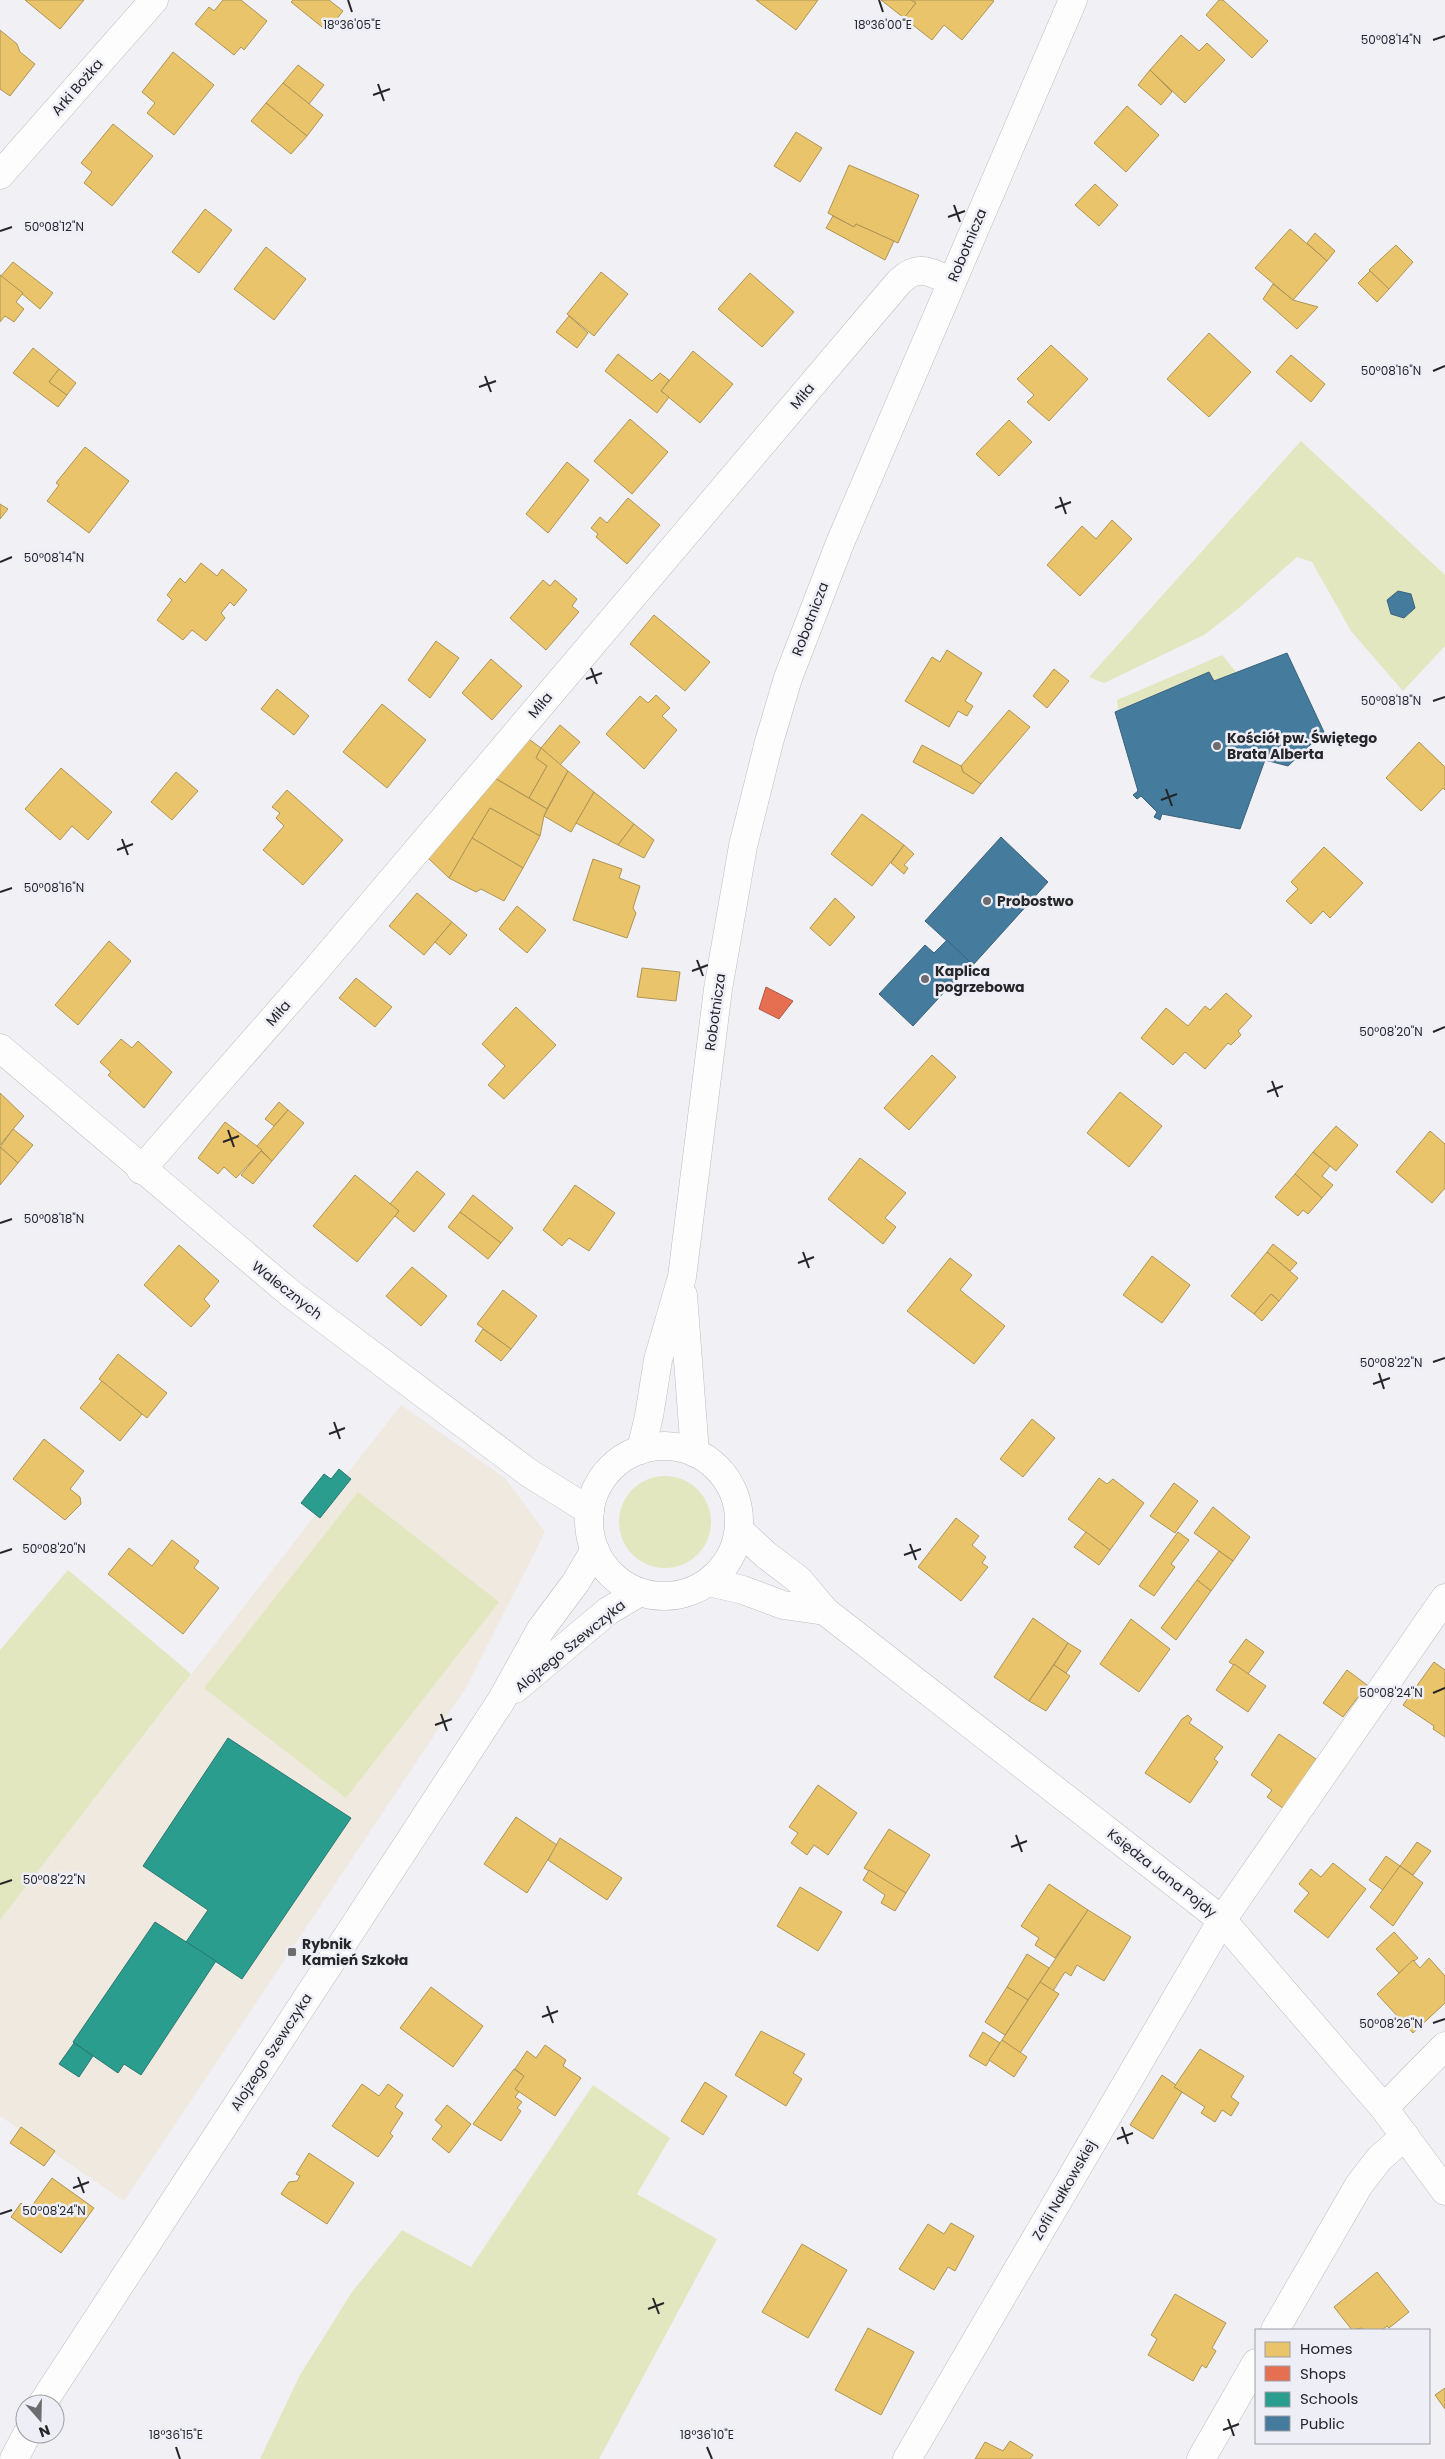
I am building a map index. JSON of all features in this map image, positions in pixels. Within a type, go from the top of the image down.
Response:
[{"type":"street","name":"Arki Bożka","points":[[0,175],[154,0]]},
{"type":"street","name":"Robotnicza","points":[[642,1450],[658,1360],[682,1277],[715,1008],[729,918],[749,821],[769,742],[811,615],[951,281],[1073,0]]},
{"type":"street","name":"Miła","points":[[141,1170],[315,971],[899,282],[910,273],[918,270],[951,281]]},
{"type":"street","name":"Walecznych","points":[[0,1048],[141,1170],[291,1294],[529,1473],[590,1511]]},
{"type":"street","name":"Robotnicza","points":[[682,1277],[695,1453]]},
{"type":"street","points":[[669,1446],[695,1453],[715,1466],[730,1485],[738,1507],[739,1530],[729,1559],[709,1582],[676,1596],[658,1596],[640,1592],[618,1580],[608,1571],[595,1550],[590,1531],[590,1511],[596,1491],[607,1474],[623,1460],[642,1450],[669,1446]]},
{"type":"street","name":"Księdza Jana Pojdy","points":[[739,1530],[766,1555],[799,1580],[825,1611],[1222,1920],[1384,2108],[1445,2191]]},
{"type":"street","name":"Alojzego Szewczyka","points":[[49,2394],[501,1701],[541,1629],[576,1582],[595,1550]]},
{"type":"street","name":"Księdza Jana Pojdy","points":[[709,1582],[743,1590],[783,1605],[825,1611]]},
{"type":"street","name":"Alojzego Szewczyka","points":[[501,1701],[600,1617],[640,1592]]},
{"type":"street","name":"Zofii Nałkowskiej","points":[[907,2459],[1222,1920],[1445,1598]]},
{"type":"street","points":[[1384,2108],[1445,2046]]},
{"type":"street","points":[[1276,2329],[1359,2184],[1379,2159],[1406,2136]]},
{"type":"street","points":[[1201,2459],[1255,2365]]},
{"type":"street","points":[[14,2459],[22,2444]]},
{"type":"shaded area","points":[[401,1405],[505,1478],[545,1532],[467,1686],[124,2201],[0,2116],[0,1920]]},
{"type":"green space","points":[[1301,441],[1445,575],[1445,646],[1403,691],[1351,631],[1312,562],[1297,557],[1239,608],[1204,635],[1104,683],[1089,677]]},
{"type":"green space","points":[[1222,655],[1236,672],[1214,681],[1209,672],[1118,710],[1117,700]]},
{"type":"green space","points":[[665,1476],[682,1480],[697,1490],[707,1505],[711,1522],[707,1539],[697,1554],[682,1564],[665,1568],[648,1564],[633,1554],[623,1539],[619,1522],[623,1505],[633,1490],[648,1480]]},
{"type":"green space","points":[[358,1492],[499,1602],[346,1798],[204,1688]]},
{"type":"green space","points":[[68,1570],[191,1674],[0,1920],[0,1650]]},
{"type":"green space","points":[[593,2085],[670,2138],[637,2194],[717,2239],[599,2459],[260,2459],[300,2375],[352,2292],[402,2230],[471,2267]]},
{"type":"building: Homes","points":[[25,0],[84,0],[60,29]]},
{"type":"building: Homes","points":[[223,0],[241,0],[267,21],[244,50],[241,47],[234,55],[195,24],[209,7],[214,11]]},
{"type":"building: Homes","points":[[293,0],[329,0],[343,11],[327,31],[291,2]]},
{"type":"building: Homes","points":[[756,0],[818,0],[796,30]]},
{"type":"building: Homes","points":[[881,0],[911,0],[916,3],[904,18]]},
{"type":"building: Homes","points":[[911,0],[994,1],[962,40],[944,25],[932,40],[904,18],[916,3]]},
{"type":"building: Homes","points":[[1219,0],[1223,0],[1268,41],[1252,58],[1206,15]]},
{"type":"building: Homes","points":[[0,30],[17,44],[20,52],[35,64],[10,96],[0,89]]},
{"type":"building: Homes","points":[[1181,35],[1199,51],[1207,43],[1225,60],[1185,103],[1150,70]]},
{"type":"building: Homes","points":[[173,52],[214,85],[174,135],[147,113],[155,103],[142,92]]},
{"type":"building: Homes","points":[[298,65],[324,85],[309,104],[283,83]]},
{"type":"building: Homes","points":[[1150,70],[1172,92],[1161,105],[1138,85]]},
{"type":"building: Homes","points":[[283,83],[323,115],[307,136],[266,103]]},
{"type":"building: Homes","points":[[266,103],[307,136],[291,154],[251,121]]},
{"type":"building: Homes","points":[[1127,106],[1159,135],[1126,172],[1094,143]]},
{"type":"building: Homes","points":[[113,124],[153,156],[112,206],[84,183],[92,172],[81,163]]},
{"type":"building: Homes","points":[[796,132],[822,148],[800,182],[774,166]]},
{"type":"building: Homes","points":[[849,165],[919,195],[898,243],[856,224],[854,227],[828,213]]},
{"type":"building: Homes","points":[[1095,184],[1118,205],[1099,226],[1075,205]]},
{"type":"building: Homes","points":[[205,209],[232,230],[199,273],[172,252]]},
{"type":"building: Homes","points":[[833,216],[854,227],[856,224],[894,241],[885,260],[826,228]]},
{"type":"building: Homes","points":[[1290,229],[1327,261],[1293,300],[1255,268]]},
{"type":"building: Homes","points":[[1315,233],[1335,251],[1327,261],[1307,243]]},
{"type":"building: Homes","points":[[1396,245],[1413,262],[1389,289],[1369,270]]},
{"type":"building: Homes","points":[[266,247],[306,279],[274,320],[234,289]]},
{"type":"building: Homes","points":[[13,262],[53,293],[40,309],[1,276]]},
{"type":"building: Homes","points":[[1370,271],[1389,289],[1377,302],[1358,283]]},
{"type":"building: Homes","points":[[601,272],[628,294],[594,336],[567,314]]},
{"type":"building: Homes","points":[[750,273],[794,312],[762,347],[718,309]]},
{"type":"building: Homes","points":[[0,275],[23,293],[16,302],[24,309],[14,322],[5,316],[0,322]]},
{"type":"building: Homes","points":[[1273,284],[1293,300],[1318,307],[1297,329],[1263,299]]},
{"type":"building: Homes","points":[[569,316],[588,333],[577,348],[556,332]]},
{"type":"building: Homes","points":[[1209,333],[1251,372],[1209,417],[1167,379]]},
{"type":"building: Homes","points":[[1051,345],[1088,379],[1049,421],[1027,402],[1034,395],[1017,379]]},
{"type":"building: Homes","points":[[33,348],[59,369],[49,382],[67,395],[58,407],[13,373]]},
{"type":"building: Homes","points":[[693,351],[733,384],[700,423],[661,391]]},
{"type":"building: Homes","points":[[618,354],[652,381],[660,373],[669,380],[661,391],[669,397],[657,413],[605,371]]},
{"type":"building: Homes","points":[[1291,355],[1325,384],[1311,402],[1276,372]]},
{"type":"building: Homes","points":[[59,369],[76,383],[67,395],[49,382]]},
{"type":"building: Homes","points":[[630,419],[668,452],[632,494],[594,461]]},
{"type":"building: Homes","points":[[1009,420],[1032,442],[999,476],[976,454]]},
{"type":"building: Homes","points":[[85,447],[129,481],[89,533],[47,501],[59,485],[56,483]]},
{"type":"building: Homes","points":[[567,462],[589,480],[548,533],[526,514]]},
{"type":"building: Homes","points":[[628,498],[660,525],[627,564],[596,537],[598,534],[591,528],[600,517],[607,523]]},
{"type":"building: Homes","points":[[0,504],[8,509],[0,519]]},
{"type":"building: Homes","points":[[1112,520],[1132,539],[1080,596],[1047,565],[1082,526],[1096,539]]},
{"type":"building: Homes","points":[[201,563],[217,576],[222,569],[247,590],[234,606],[230,602],[221,613],[225,618],[206,641],[192,630],[183,640],[157,620],[172,600],[167,595],[180,578],[185,583]]},
{"type":"building: Homes","points":[[543,580],[550,586],[555,580],[577,599],[572,606],[579,612],[546,650],[510,618]]},
{"type":"building: Homes","points":[[654,615],[710,662],[685,691],[630,644]]},
{"type":"building: Homes","points":[[436,641],[459,658],[430,698],[408,680]]},
{"type":"building: Homes","points":[[947,650],[982,673],[965,701],[973,706],[967,716],[958,711],[949,727],[905,701],[932,657],[940,662]]},
{"type":"building: Homes","points":[[491,659],[522,686],[492,720],[462,693]]},
{"type":"building: Homes","points":[[1054,669],[1069,681],[1047,708],[1033,696]]},
{"type":"building: Homes","points":[[277,689],[309,716],[294,735],[261,709]]},
{"type":"building: Homes","points":[[656,695],[670,708],[662,716],[677,730],[644,769],[606,734],[640,696],[648,703]]},
{"type":"building: Homes","points":[[382,704],[426,740],[387,788],[343,752]]},
{"type":"building: Homes","points":[[1009,710],[1030,727],[981,784],[963,772],[961,766]]},
{"type":"building: Homes","points":[[560,725],[580,742],[560,765],[541,748]]},
{"type":"building: Homes","points":[[526,737],[541,748],[536,758],[547,766],[529,798],[493,777]]},
{"type":"building: Homes","points":[[1419,742],[1445,767],[1445,790],[1443,788],[1421,811],[1386,778]]},
{"type":"building: Homes","points":[[922,745],[961,766],[963,772],[981,784],[973,794],[913,762]]},
{"type":"building: Homes","points":[[541,748],[568,771],[547,809],[529,798],[547,766],[536,758]]},
{"type":"building: Homes","points":[[61,768],[112,812],[88,840],[72,826],[60,840],[25,809]]},
{"type":"building: Homes","points":[[568,771],[594,792],[571,832],[544,816]]},
{"type":"building: Homes","points":[[176,772],[198,791],[172,820],[151,802]]},
{"type":"building: Homes","points":[[493,777],[547,809],[540,836],[490,808],[449,878],[427,857]]},
{"type":"building: Homes","points":[[287,790],[343,840],[303,885],[263,850],[284,826],[276,818],[280,813],[272,807]]},
{"type":"building: Homes","points":[[594,792],[634,824],[618,845],[576,823]]},
{"type":"building: Homes","points":[[490,808],[540,836],[523,868],[472,838]]},
{"type":"building: Homes","points":[[862,814],[904,845],[872,886],[831,854]]},
{"type":"building: Homes","points":[[634,824],[654,840],[644,858],[618,845]]},
{"type":"building: Homes","points":[[472,838],[523,868],[504,901],[481,889],[476,892],[449,878]]},
{"type":"building: Homes","points":[[904,845],[914,854],[904,865],[908,868],[904,874],[891,863]]},
{"type":"building: Homes","points":[[1324,847],[1363,883],[1330,918],[1323,911],[1311,924],[1286,901],[1298,889],[1291,882]]},
{"type":"building: Homes","points":[[593,859],[622,869],[619,878],[640,886],[633,908],[636,913],[627,938],[573,920]]},
{"type":"building: Homes","points":[[417,893],[452,922],[424,955],[389,926]]},
{"type":"building: Homes","points":[[835,898],[855,917],[830,946],[810,928]]},
{"type":"building: Homes","points":[[517,906],[546,930],[527,953],[499,929]]},
{"type":"building: Homes","points":[[452,922],[467,935],[450,955],[435,942]]},
{"type":"building: Homes","points":[[109,941],[131,961],[78,1025],[55,1005]]},
{"type":"building: Homes","points":[[642,968],[680,972],[676,1001],[637,997]]},
{"type":"building: Homes","points":[[356,978],[392,1007],[375,1027],[339,998]]},
{"type":"building: Homes","points":[[1226,993],[1252,1016],[1238,1031],[1241,1035],[1231,1045],[1228,1043],[1205,1069],[1185,1052],[1173,1065],[1141,1038],[1166,1008],[1188,1026],[1205,1006],[1210,1010]]},
{"type":"building: Homes","points":[[516,1007],[556,1045],[504,1099],[488,1085],[505,1066],[482,1044]]},
{"type":"building: Homes","points":[[121,1039],[132,1048],[138,1041],[172,1072],[144,1108],[108,1075],[111,1072],[100,1062]]},
{"type":"building: Homes","points":[[932,1055],[956,1077],[909,1130],[884,1108]]},
{"type":"building: Homes","points":[[1120,1092],[1162,1126],[1129,1167],[1087,1133]]},
{"type":"building: Homes","points":[[0,1093],[24,1116],[0,1145]]},
{"type":"building: Homes","points":[[279,1102],[288,1110],[274,1126],[265,1119]]},
{"type":"building: Homes","points":[[288,1110],[304,1123],[272,1161],[257,1146]]},
{"type":"building: Homes","points":[[225,1122],[262,1150],[236,1178],[224,1167],[218,1174],[198,1158]]},
{"type":"building: Homes","points":[[1336,1126],[1358,1145],[1336,1171],[1313,1152]]},
{"type":"building: Homes","points":[[13,1129],[33,1145],[18,1163],[0,1147]]},
{"type":"building: Homes","points":[[1430,1131],[1445,1144],[1445,1188],[1432,1203],[1396,1172]]},
{"type":"building: Homes","points":[[0,1147],[18,1163],[0,1185]]},
{"type":"building: Homes","points":[[261,1151],[272,1161],[253,1184],[241,1175]]},
{"type":"building: Homes","points":[[1313,1152],[1330,1166],[1322,1176],[1333,1185],[1322,1198],[1295,1174]]},
{"type":"building: Homes","points":[[860,1158],[906,1193],[885,1218],[896,1227],[883,1244],[828,1199]]},
{"type":"building: Homes","points":[[417,1171],[445,1194],[414,1232],[395,1216],[399,1211],[390,1204]]},
{"type":"building: Homes","points":[[1295,1174],[1322,1198],[1308,1214],[1303,1210],[1298,1216],[1275,1197]]},
{"type":"building: Homes","points":[[355,1175],[399,1211],[357,1262],[313,1226]]},
{"type":"building: Homes","points":[[575,1185],[615,1213],[589,1251],[569,1238],[562,1246],[543,1230]]},
{"type":"building: Homes","points":[[473,1195],[513,1228],[501,1243],[460,1212]]},
{"type":"building: Homes","points":[[460,1212],[501,1243],[488,1259],[448,1227]]},
{"type":"building: Homes","points":[[1273,1244],[1297,1263],[1290,1271],[1267,1252]]},
{"type":"building: Homes","points":[[179,1245],[219,1281],[204,1299],[210,1306],[191,1327],[144,1285]]},
{"type":"building: Homes","points":[[1267,1252],[1298,1278],[1279,1301],[1271,1294],[1254,1314],[1231,1296]]},
{"type":"building: Homes","points":[[1152,1256],[1190,1285],[1162,1323],[1123,1295]]},
{"type":"building: Homes","points":[[950,1258],[972,1275],[960,1290],[1005,1326],[974,1364],[907,1311]]},
{"type":"building: Homes","points":[[412,1267],[447,1296],[421,1326],[386,1296]]},
{"type":"building: Homes","points":[[503,1290],[537,1316],[511,1349],[477,1324]]},
{"type":"building: Homes","points":[[1271,1294],[1279,1301],[1262,1321],[1254,1314]]},
{"type":"building: Homes","points":[[483,1329],[511,1349],[501,1361],[475,1341]]},
{"type":"building: Homes","points":[[118,1354],[167,1393],[147,1418],[99,1379]]},
{"type":"building: Homes","points":[[102,1381],[142,1414],[120,1441],[80,1408]]},
{"type":"building: Homes","points":[[1032,1419],[1055,1438],[1023,1477],[1000,1459]]},
{"type":"building: Homes","points":[[44,1439],[84,1471],[70,1489],[80,1497],[81,1504],[65,1520],[13,1479]]},
{"type":"building: Homes","points":[[1099,1478],[1107,1484],[1113,1479],[1144,1503],[1110,1550],[1068,1519]]},
{"type":"building: Homes","points":[[1174,1483],[1198,1501],[1175,1533],[1150,1516]]},
{"type":"building: Homes","points":[[1213,1507],[1250,1537],[1233,1561],[1194,1533]]},
{"type":"building: Homes","points":[[956,1518],[979,1536],[972,1545],[986,1557],[982,1563],[988,1567],[961,1601],[918,1567]]},
{"type":"building: Homes","points":[[1086,1532],[1110,1550],[1099,1565],[1074,1547]]},
{"type":"building: Homes","points":[[1178,1532],[1189,1540],[1171,1564],[1175,1567],[1154,1596],[1139,1586]]},
{"type":"building: Homes","points":[[172,1540],[199,1561],[194,1568],[219,1588],[183,1634],[108,1574],[129,1548],[152,1566]]},
{"type":"building: Homes","points":[[1219,1551],[1233,1561],[1211,1591],[1197,1580]]},
{"type":"building: Homes","points":[[1197,1580],[1211,1591],[1176,1640],[1161,1628]]},
{"type":"building: Homes","points":[[1033,1618],[1068,1643],[1029,1701],[994,1677]]},
{"type":"building: Homes","points":[[1131,1619],[1170,1649],[1139,1692],[1100,1664]]},
{"type":"building: Homes","points":[[1246,1639],[1264,1652],[1248,1674],[1229,1662]]},
{"type":"building: Homes","points":[[1068,1643],[1081,1651],[1066,1673],[1054,1665]]},
{"type":"building: Homes","points":[[1434,1662],[1445,1670],[1445,1737],[1433,1729],[1434,1726],[1403,1705]]},
{"type":"building: Homes","points":[[1234,1664],[1266,1686],[1248,1712],[1216,1690]]},
{"type":"building: Homes","points":[[1054,1665],[1070,1676],[1046,1711],[1029,1701]]},
{"type":"building: Homes","points":[[1347,1670],[1367,1685],[1343,1717],[1323,1703]]},
{"type":"building: Homes","points":[[1188,1715],[1192,1719],[1189,1723],[1223,1747],[1214,1759],[1218,1762],[1190,1803],[1145,1773],[1182,1719]]},
{"type":"building: Homes","points":[[1279,1734],[1316,1759],[1284,1809],[1267,1797],[1272,1790],[1251,1775]]},
{"type":"building: Homes","points":[[818,1785],[857,1813],[828,1855],[814,1845],[807,1855],[791,1843],[798,1833],[789,1827]]},
{"type":"building: Homes","points":[[516,1817],[557,1845],[527,1893],[484,1864]]},
{"type":"building: Homes","points":[[889,1829],[930,1855],[906,1893],[864,1868]]},
{"type":"building: Homes","points":[[560,1838],[622,1878],[607,1900],[548,1860]]},
{"type":"building: Homes","points":[[1417,1842],[1431,1851],[1413,1875],[1400,1866]]},
{"type":"building: Homes","points":[[1386,1856],[1400,1866],[1383,1890],[1369,1880]]},
{"type":"building: Homes","points":[[1333,1863],[1366,1889],[1328,1938],[1294,1911],[1309,1893],[1299,1884],[1311,1869],[1321,1877]]},
{"type":"building: Homes","points":[[1400,1866],[1423,1883],[1393,1926],[1370,1907]]},
{"type":"building: Homes","points":[[869,1870],[906,1893],[895,1911],[881,1903],[885,1895],[863,1880]]},
{"type":"building: Homes","points":[[1049,1884],[1088,1910],[1055,1958],[1035,1945],[1039,1938],[1021,1926]]},
{"type":"building: Homes","points":[[800,1887],[842,1912],[818,1951],[777,1926]]},
{"type":"building: Homes","points":[[1088,1910],[1131,1937],[1104,1981],[1077,1965],[1071,1976],[1065,1972],[1053,1991],[1040,1982]]},
{"type":"building: Homes","points":[[1394,1932],[1418,1958],[1399,1973],[1376,1949]]},
{"type":"building: Homes","points":[[1027,1954],[1049,1968],[1028,2000],[1007,1987]]},
{"type":"building: Homes","points":[[1429,1958],[1445,1976],[1445,2003],[1413,2033],[1377,1994],[1413,1960],[1420,1968]]},
{"type":"building: Homes","points":[[1040,1982],[1059,1994],[1020,2053],[1002,2040]]},
{"type":"building: Homes","points":[[431,1987],[483,2026],[453,2067],[400,2028]]},
{"type":"building: Homes","points":[[1007,1987],[1028,2000],[1005,2035],[985,2022]]},
{"type":"building: Homes","points":[[761,2031],[805,2054],[793,2073],[802,2079],[786,2106],[735,2075]]},
{"type":"building: Homes","points":[[983,2032],[1000,2043],[986,2066],[969,2056]]},
{"type":"building: Homes","points":[[1002,2040],[1027,2057],[1014,2077],[989,2060]]},
{"type":"building: Homes","points":[[545,2045],[566,2060],[563,2066],[581,2078],[555,2116],[515,2089],[524,2076],[515,2069],[527,2051],[536,2058]]},
{"type":"building: Homes","points":[[1200,2049],[1244,2076],[1231,2097],[1239,2103],[1231,2116],[1222,2110],[1215,2122],[1201,2113],[1205,2107],[1174,2087]]},
{"type":"building: Homes","points":[[514,2069],[524,2076],[515,2089],[519,2092],[515,2097],[522,2102],[517,2108],[521,2111],[501,2141],[473,2124]]},
{"type":"building: Homes","points":[[1162,2075],[1182,2092],[1153,2139],[1130,2125]]},
{"type":"building: Homes","points":[[705,2082],[727,2096],[703,2135],[681,2121]]},
{"type":"building: Homes","points":[[362,2084],[379,2096],[388,2084],[403,2095],[395,2107],[403,2113],[390,2133],[393,2136],[378,2157],[332,2126]]},
{"type":"building: Homes","points":[[447,2105],[471,2124],[449,2153],[432,2139],[442,2126],[435,2120]]},
{"type":"building: Homes","points":[[21,2127],[55,2151],[44,2166],[10,2143]]},
{"type":"building: Homes","points":[[309,2153],[354,2183],[327,2224],[281,2194],[289,2182],[297,2181],[300,2176],[296,2174]]},
{"type":"building: Homes","points":[[52,2178],[94,2208],[61,2253],[11,2217],[21,2203],[29,2210]]},
{"type":"building: Homes","points":[[951,2223],[974,2236],[955,2271],[948,2267],[934,2290],[899,2269],[928,2224],[944,2234]]},
{"type":"building: Homes","points":[[802,2244],[847,2270],[808,2338],[762,2312]]},
{"type":"building: Homes","points":[[1377,2272],[1409,2312],[1389,2328],[1387,2326],[1383,2329],[1351,2329],[1334,2307]]},
{"type":"building: Homes","points":[[1175,2294],[1226,2323],[1212,2348],[1216,2351],[1206,2368],[1202,2365],[1193,2381],[1148,2355],[1157,2339],[1151,2335]]},
{"type":"building: Homes","points":[[868,2328],[914,2352],[881,2415],[835,2390]]},
{"type":"building: Homes","points":[[1445,2388],[1445,2409],[1435,2395]]},
{"type":"building: Homes","points":[[1010,2441],[1033,2455],[1030,2459],[975,2459],[985,2442],[1003,2451]]},
{"type":"building: Shops","points":[[766,987],[793,1001],[779,1019],[759,1009]]},
{"type":"building: Schools","points":[[339,1469],[351,1479],[320,1518],[301,1503],[324,1474],[331,1479]]},
{"type":"building: Schools","points":[[228,1738],[351,1818],[242,1979],[186,1942],[208,1910],[143,1866]]},
{"type":"building: Schools","points":[[155,1922],[216,1961],[141,2075],[124,2064],[118,2073],[73,2042]]},
{"type":"building: Schools","points":[[74,2043],[93,2056],[79,2077],[59,2064]]},
{"type":"building: Public","points":[[1398,591],[1411,594],[1415,608],[1404,618],[1391,614],[1387,600]]},
{"type":"building: Public","name":"Kościół pw. Świętego Brata Alberta","points":[[1287,653],[1324,732],[1288,766],[1265,760],[1240,829],[1162,814],[1160,820],[1154,817],[1157,812],[1141,796],[1137,799],[1133,795],[1138,791],[1115,712],[1209,672],[1214,681]]},
{"type":"building: Public","name":"Probostwo","points":[[1001,837],[1048,882],[973,965],[925,921]]},
{"type":"building: Public","name":"Kaplica pogrzebowa","points":[[947,940],[971,963],[913,1026],[879,994],[925,945],[934,953]]},
{"type":"place","name":"Kościół pw. Świętego Brata Alberta","points":[[1217,746]]},
{"type":"place","name":"Probostwo","points":[[987,901]]},
{"type":"place","name":"Kaplica pogrzebowa","points":[[925,979]]},
{"type":"place","name":"Rybnik Kamień Szkoła","points":[[292,1952]]}]
